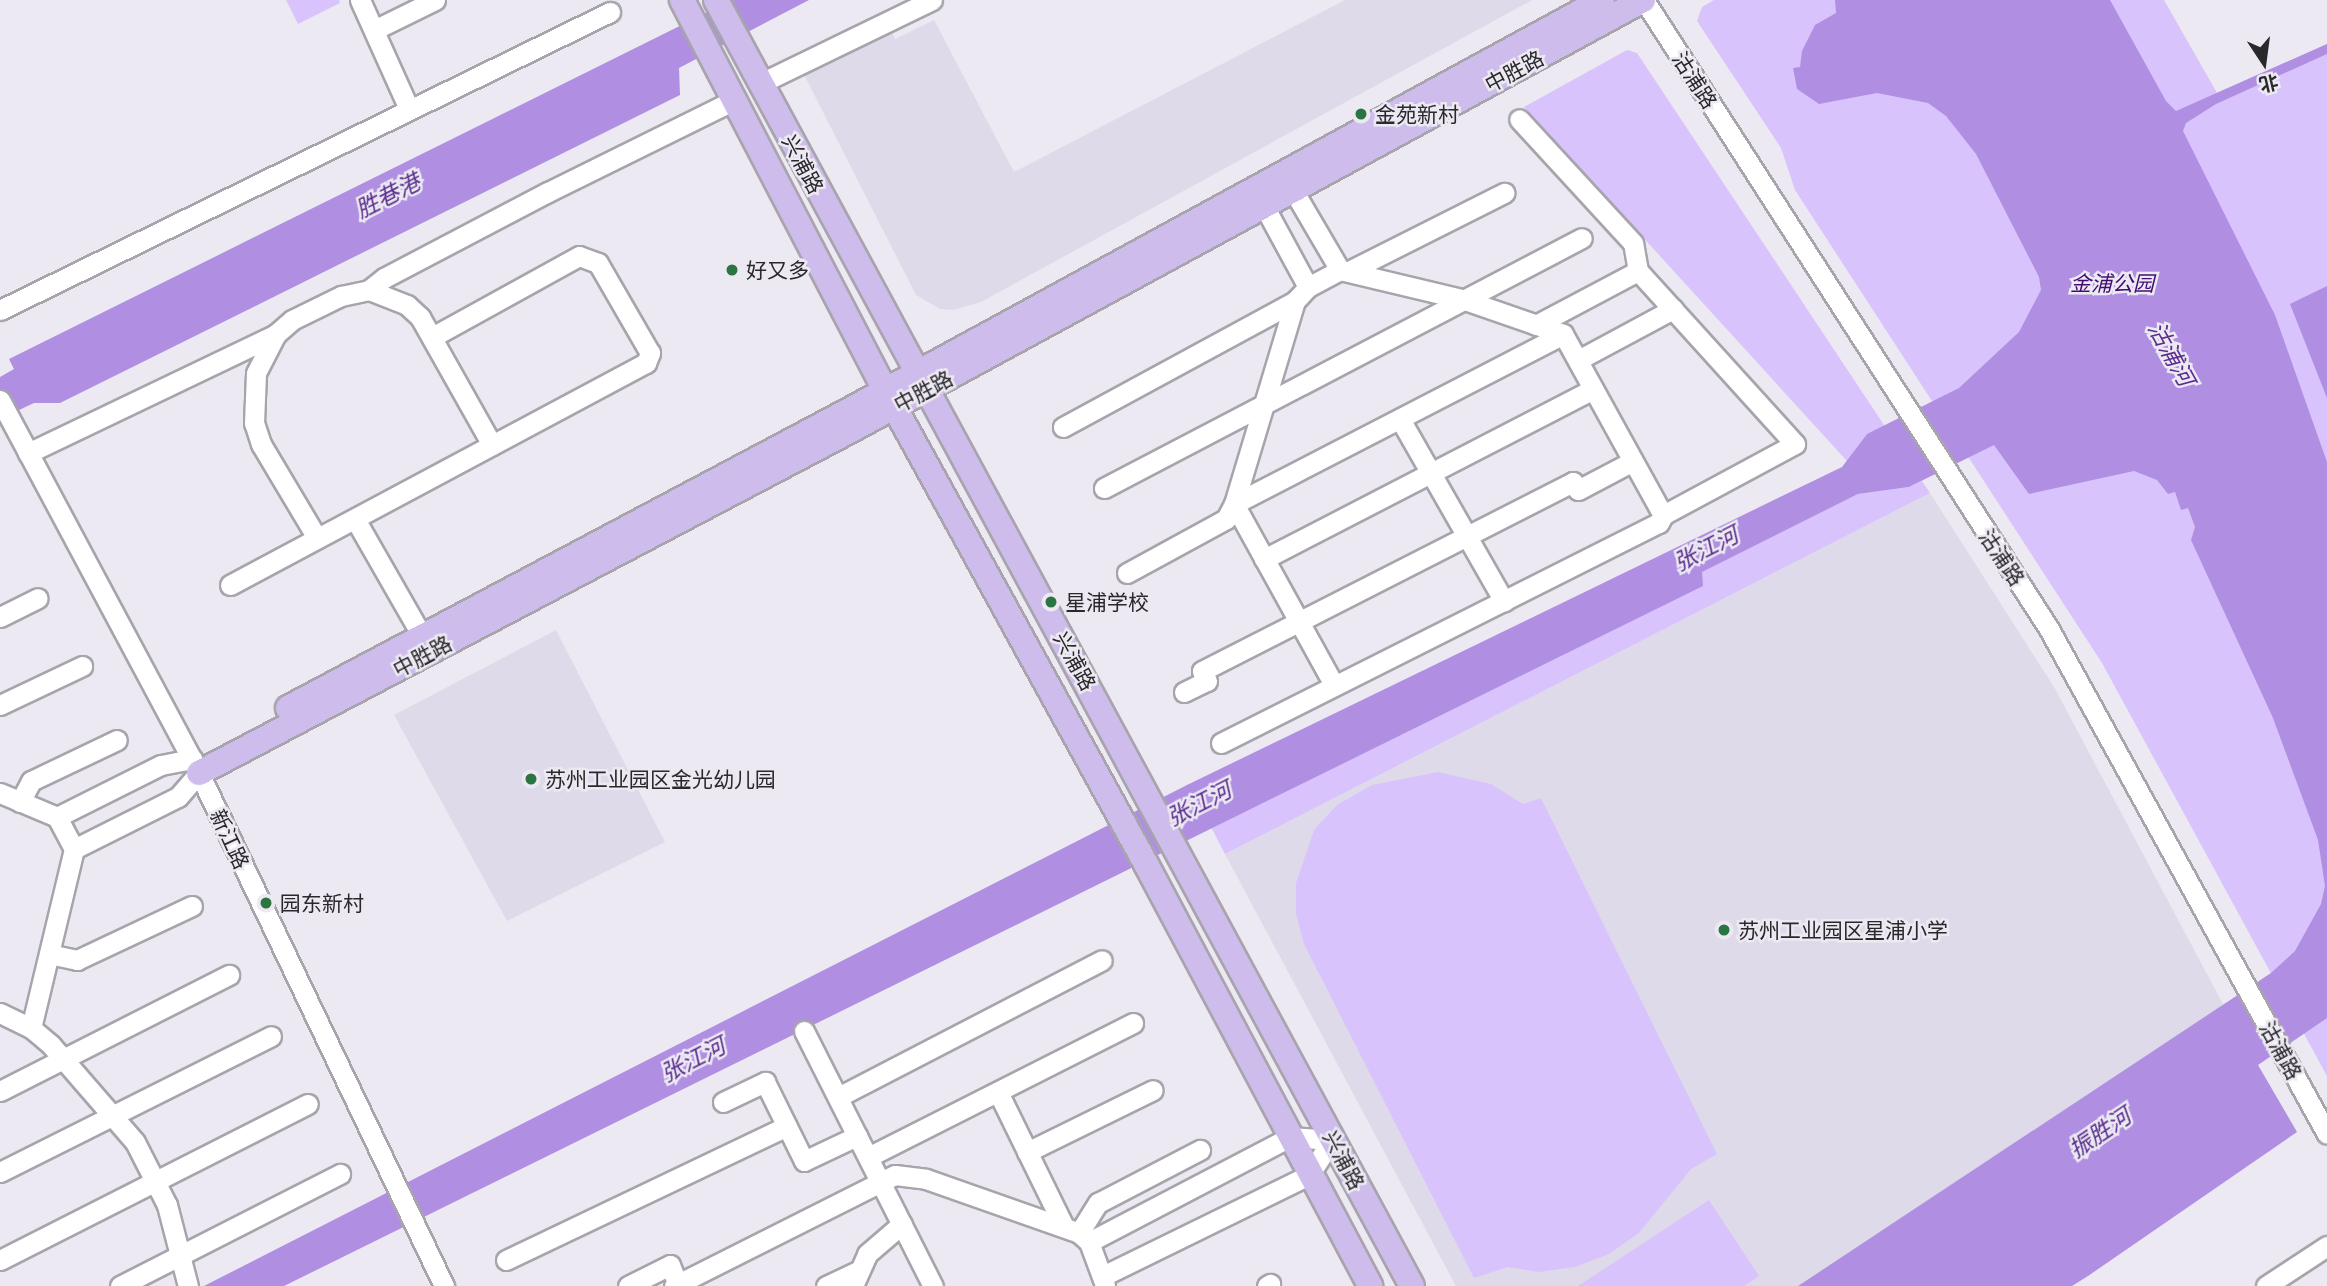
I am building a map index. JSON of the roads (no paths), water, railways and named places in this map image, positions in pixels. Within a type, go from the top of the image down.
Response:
[{"type":"main road","name":"中胜路","points":[[920,382],[1269,181],[1602,0]]},
{"type":"main road","name":"中胜路","points":[[195,766],[422,636],[1264,206],[1643,0]]},
{"type":"main road","name":"兴浦路","points":[[718,2],[920,382],[1149,796],[1412,1286]]},
{"type":"main road","name":"兴浦路","points":[[687,9],[889,398],[1146,864],[1370,1286]]},
{"type":"main road","name":"中胜路","points":[[195,766],[889,398]]},
{"type":"street","points":[[360,0],[409,109]]},
{"type":"street","points":[[374,30],[435,0]]},
{"type":"street","points":[[761,83],[932,0]]},
{"type":"street","name":"沽浦路","points":[[1643,0],[2076,674],[2327,1134]]},
{"type":"street","points":[[0,310],[610,12]]},
{"type":"street","points":[[27,453],[276,334],[292,320],[341,296],[369,290],[525,204],[734,100]]},
{"type":"street","points":[[1221,743],[1659,523],[1663,515],[1795,444],[1637,271],[1633,243],[1519,119]]},
{"type":"street","points":[[1128,573],[1226,519],[1234,505],[1302,294],[1264,206],[1269,181],[1293,190],[1344,271],[1462,299],[1563,334],[1663,515]]},
{"type":"street","points":[[1063,427],[1344,271],[1504,193]]},
{"type":"street","points":[[1104,488],[1582,238]]},
{"type":"street","points":[[230,585],[646,363],[647,343],[598,263],[579,256],[432,337]]},
{"type":"street","points":[[1536,325],[1637,271]]},
{"type":"street","points":[[369,290],[407,304],[432,337],[492,445]]},
{"type":"street","points":[[1578,360],[1673,309]]},
{"type":"street","points":[[276,334],[256,373],[254,423],[261,444],[317,538]]},
{"type":"street","points":[[1234,505],[1563,334]]},
{"type":"street","points":[[1264,559],[1593,388]]},
{"type":"street","name":"新江路","points":[[4,409],[195,766],[444,1286]]},
{"type":"street","points":[[1400,419],[1504,601]]},
{"type":"street","points":[[1184,692],[1207,681],[1202,671],[1573,482],[1578,490],[1633,461]]},
{"type":"street","points":[[1234,505],[1334,685]]},
{"type":"street","points":[[355,519],[422,636]]},
{"type":"street","points":[[0,617],[38,598]]},
{"type":"street","points":[[0,705],[82,666]]},
{"type":"street","points":[[20,802],[31,781],[117,740]]},
{"type":"street","points":[[57,817],[161,765],[195,766],[178,797],[74,849]]},
{"type":"street","points":[[0,793],[57,817],[74,849],[31,1028]]},
{"type":"street","points":[[49,954],[77,960],[192,906]]},
{"type":"street","points":[[838,1097],[1102,960]]},
{"type":"street","points":[[0,1091],[229,975]]},
{"type":"street","points":[[0,1013],[31,1028],[65,1060],[115,1116],[157,1181],[183,1255],[188,1286]]},
{"type":"street","points":[[868,1157],[1133,1023]]},
{"type":"street","points":[[804,1031],[933,1286]]},
{"type":"street","points":[[0,1172],[271,1037]]},
{"type":"street","points":[[723,1102],[765,1082],[804,1161],[857,1136]]},
{"type":"street","points":[[1027,1152],[1153,1090]]},
{"type":"street","points":[[628,1286],[670,1265],[676,1284],[880,1179],[895,1175],[926,1179],[1077,1234],[1290,1137],[1332,1140],[1310,1175],[1105,1281],[1077,1234],[1027,1152],[998,1092]]},
{"type":"street","points":[[0,1260],[308,1104]]},
{"type":"street","points":[[506,1260],[787,1126]]},
{"type":"street","points":[[1077,1234],[1098,1203],[1200,1150]]},
{"type":"street","points":[[120,1286],[341,1174]]},
{"type":"street","points":[[825,1286],[855,1278],[884,1236],[902,1224]]},
{"type":"street","points":[[2266,1286],[2327,1246]]},
{"type":"water","name":"胜巷港","points":[[732,0],[809,0],[679,68],[680,95],[60,403],[34,403],[0,419],[0,377],[14,369],[9,359]]},
{"type":"water","points":[[1835,0],[2110,0],[2166,101],[2176,111],[2327,44],[2327,54],[2216,104],[2186,123],[2183,131],[2275,315],[2327,462],[2327,1018],[2258,1065],[2297,1132],[2088,1276],[2072,1286],[1798,1286],[2271,973],[2295,951],[2321,904],[2325,886],[2318,840],[2273,718],[2191,540],[2195,527],[2188,508],[2181,510],[2175,492],[2168,494],[2157,480],[2134,471],[2029,494],[1994,445],[1909,487],[1858,494],[1702,572],[1703,586],[284,1286],[204,1286],[1187,785],[1842,467],[1867,434],[1959,388],[2019,332],[2041,290],[2039,277],[1976,154],[1946,116],[1928,103],[1877,93],[1819,104],[1797,89],[1793,68],[1800,67],[1802,51],[1815,25],[1836,13]]},
{"type":"water","points":[[2327,286],[2327,398],[2290,304]]},
{"type":"place","name":"金苑新村","points":[[1361,114]]},
{"type":"place","name":"好又多","points":[[732,270]]},
{"type":"place","name":"星浦学校","points":[[1051,602]]},
{"type":"place","name":"苏州工业园区金光幼儿园","points":[[531,779]]},
{"type":"place","name":"园东新村","points":[[266,903]]},
{"type":"place","name":"苏州工业园区星浦小学","points":[[1724,930]]},
{"type":"park label","name":"金浦公园","points":[[2112,283]]},
{"type":"water label","name":"沽浦河","points":[[2171,354]]},
{"type":"water label","name":"张江河","points":[[1706,549]]},
{"type":"water label","name":"张江河","points":[[1199,804]]},
{"type":"water label","name":"张江河","points":[[693,1060]]},
{"type":"water label","name":"振胜河","points":[[2100,1133]]}]
